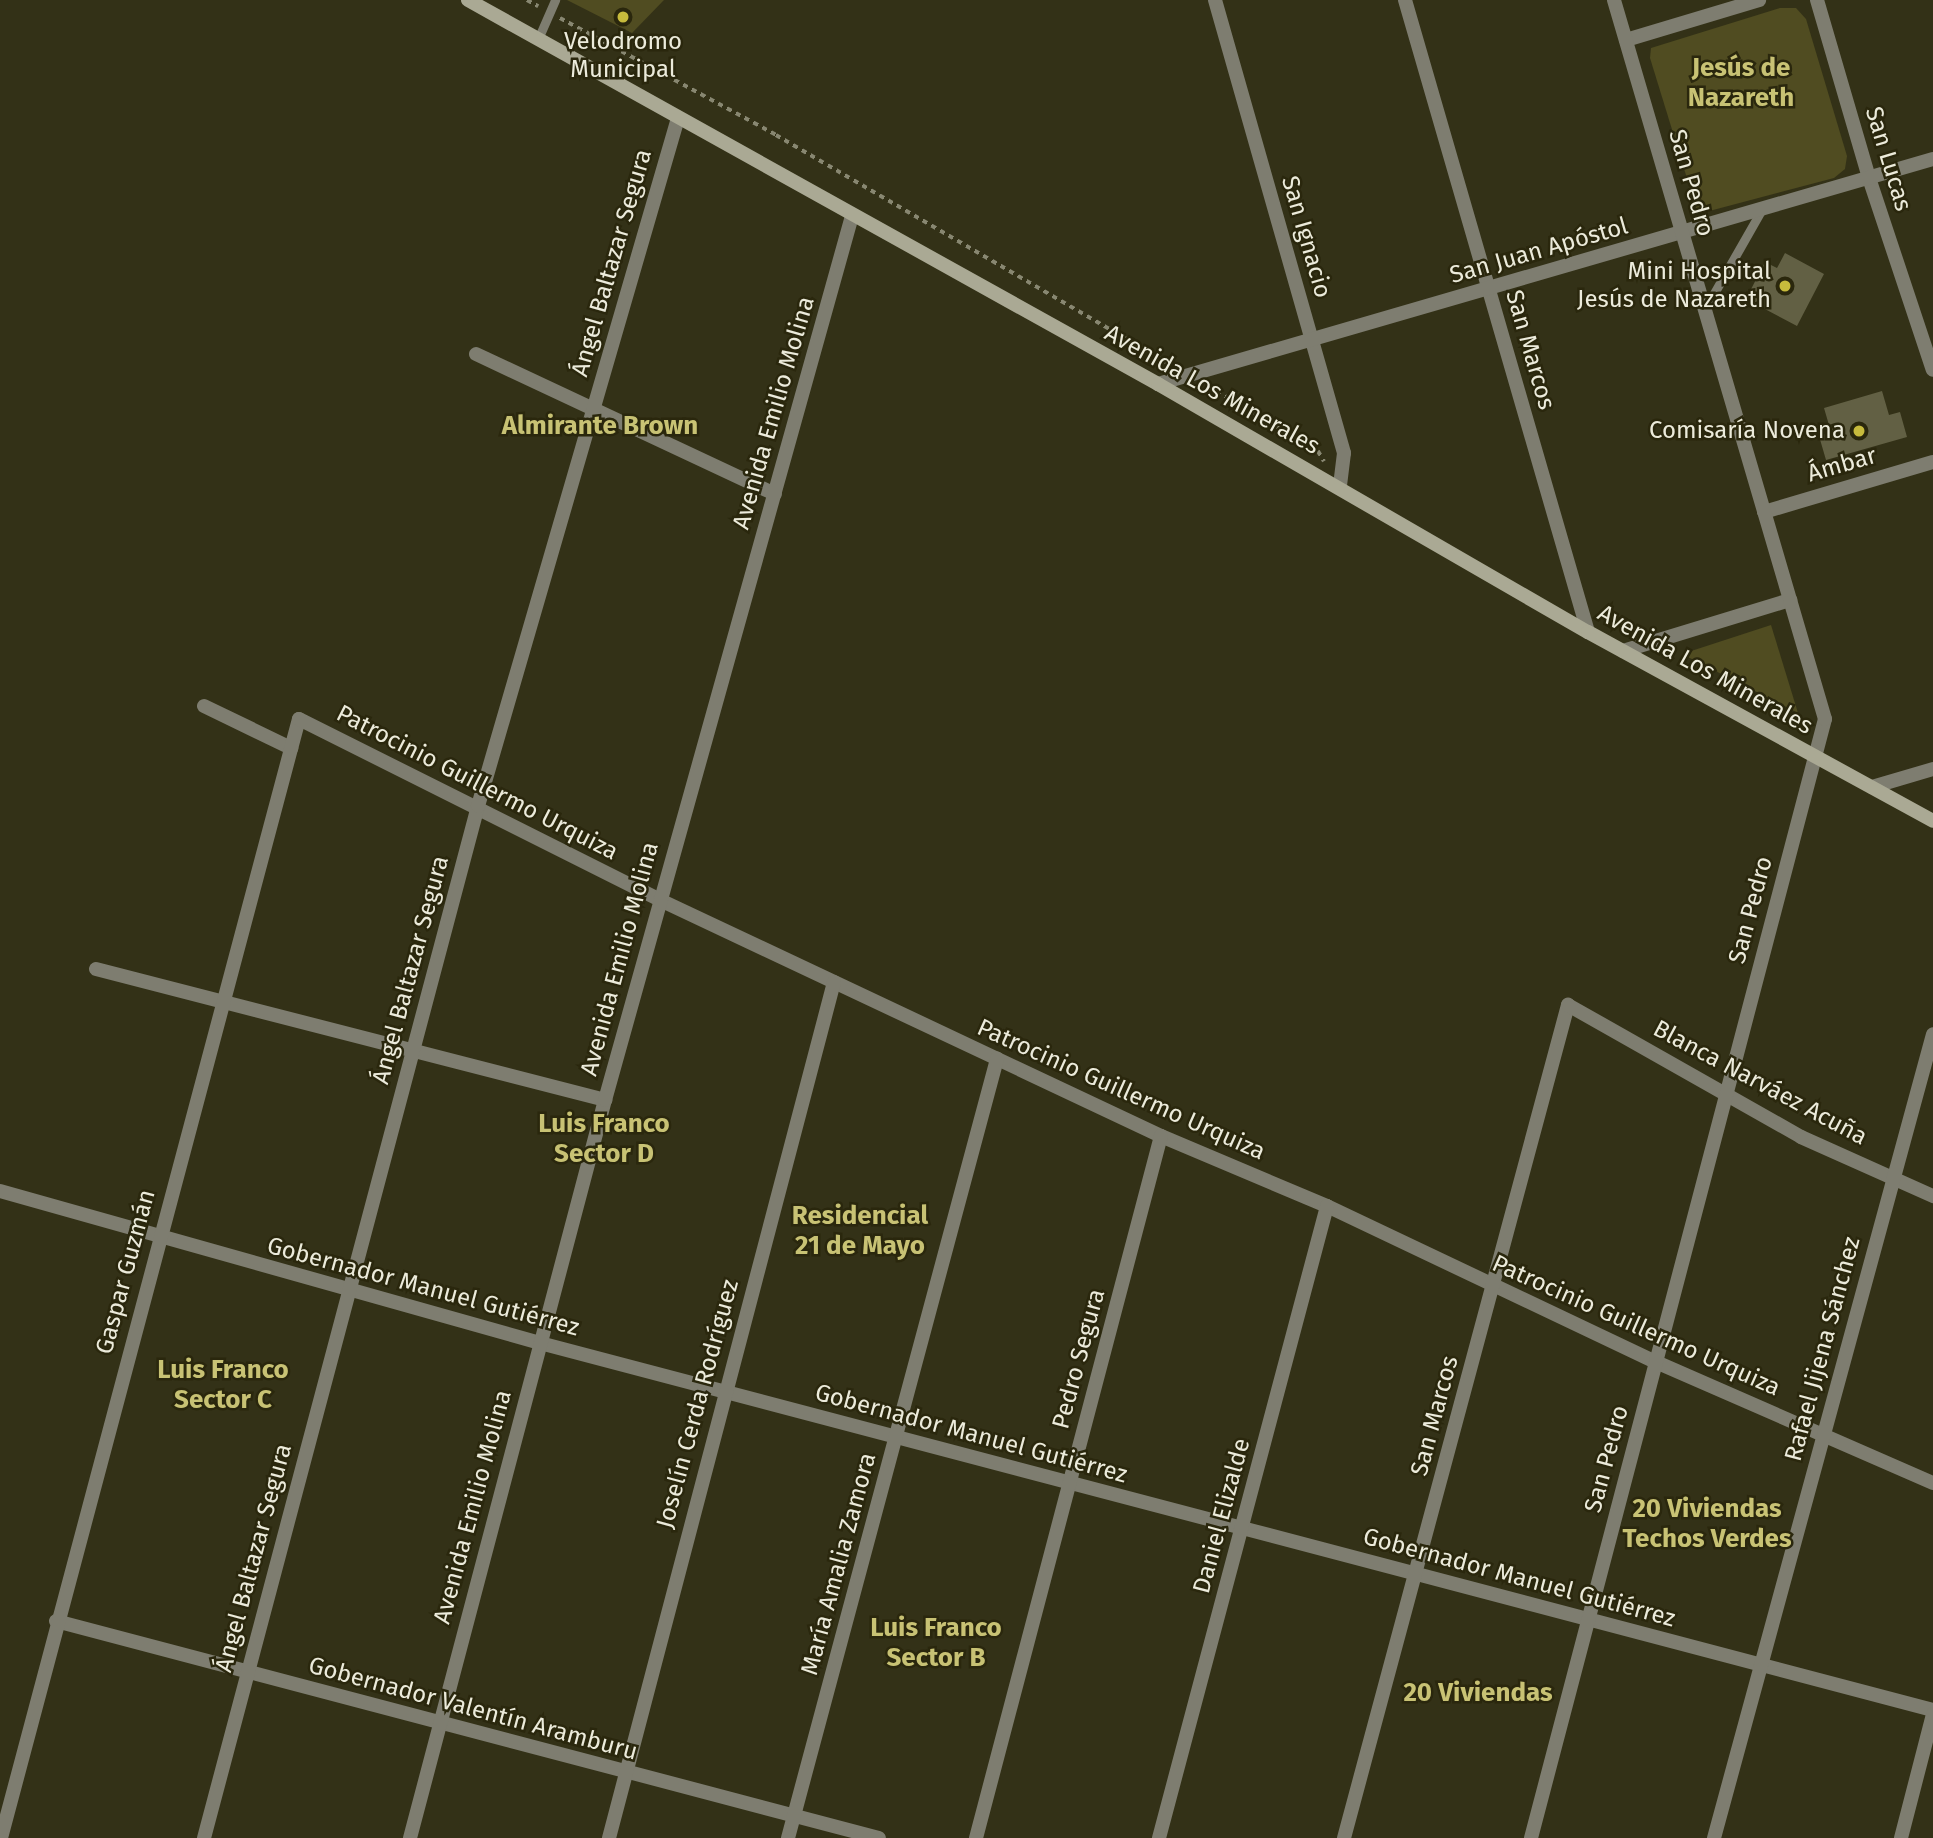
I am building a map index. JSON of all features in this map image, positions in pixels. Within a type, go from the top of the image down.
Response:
[{"type":"main road","name":"Avenida Los Minerales","points":[[468,0],[1158,384],[1588,632],[1933,821]]},
{"type":"street","name":"San Ignacio","points":[[1215,0],[1344,453],[1340,487]]},
{"type":"street","name":"San Marcos","points":[[1405,0],[1588,632]]},
{"type":"street","name":"San Pedro","points":[[1531,1838],[1825,719],[1614,0]]},
{"type":"street","points":[[1626,40],[1759,0]]},
{"type":"street","name":"San Lucas","points":[[1818,0],[1869,177],[1933,370]]},
{"type":"street","name":"Ángel Baltazar Segura","points":[[204,1838],[478,806],[678,118]]},
{"type":"street","name":"San Juan Apóstol","points":[[1158,384],[1933,159]]},
{"type":"street","name":"Avenida Emilio Molina","points":[[410,1838],[605,1100],[852,216]]},
{"type":"street","points":[[477,354],[775,494]]},
{"type":"street","name":"Ámbar","points":[[1764,512],[1933,462]]},
{"type":"street","points":[[1623,651],[1790,600]]},
{"type":"street","points":[[204,706],[291,748]]},
{"type":"street","name":"Patrocinio Guillermo Urquiza","points":[[299,719],[478,806],[660,900],[1160,1136],[1327,1206],[1656,1362],[1933,1483]]},
{"type":"street","name":"Gaspar Guzmán","points":[[1,1838],[56,1621],[299,719]]},
{"type":"street","points":[[1872,787],[1933,769]]},
{"type":"street","points":[[96,969],[605,1100]]},
{"type":"street","name":"Joselín Cerda Rodríguez","points":[[608,1838],[723,1392],[834,982]]},
{"type":"street","name":"San Marcos","points":[[1344,1838],[1568,1005]]},
{"type":"street","name":"Blanca Narváez Acuña","points":[[1568,1005],[1801,1137],[1933,1196]]},
{"type":"street","name":"Rafael Jijena Sánchez","points":[[1714,1838],[1933,1034]]},
{"type":"street","name":"María Amalia Zamora","points":[[788,1838],[898,1437],[997,1059]]},
{"type":"street","name":"Pedro Segura","points":[[976,1838],[1160,1136]]},
{"type":"street","name":"Gobernador Manuel Gutiérrez","points":[[0,1191],[159,1238],[540,1343],[1933,1712]]},
{"type":"street","name":"Daniel Elizalde","points":[[1160,1838],[1327,1206]]},
{"type":"street","name":"Gobernador Valentín Aramburu","points":[[56,1621],[879,1838]]},
{"type":"street","points":[[1901,1838],[1933,1712]]},
{"type":"lane","points":[[538,39],[555,0]]},
{"type":"lane","points":[[1704,309],[1762,209]]},
{"type":"path","points":[[527,0],[776,135],[1318,451],[1340,487]]},
{"type":"shaded area","name":"Velodromo Municipal","points":[[567,0],[664,0],[632,33]]},
{"type":"shaded area","points":[[1780,8],[1796,8],[1806,19],[1847,156],[1845,169],[1834,178],[1698,214],[1650,58],[1651,48]]},
{"type":"shaded area","points":[[1771,625],[1798,713],[1682,654]]},
{"type":"building","name":"Mini Hospital Jesús de Nazareth","points":[[1785,253],[1824,274],[1797,326],[1746,299],[1765,262],[1777,268]]},
{"type":"building","points":[[1882,391],[1889,415],[1900,412],[1907,437],[1826,460],[1819,436],[1831,432],[1824,408]]},
{"type":"place","name":"Velodromo Municipal","points":[[623,17]]},
{"type":"place","name":"Mini Hospital Jesús de Nazareth","points":[[1785,286]]},
{"type":"place","name":"Comisaría Novena","points":[[1859,431]]},
{"type":"district","name":"Jesús de Nazareth","points":[[1741,83]]},
{"type":"district","name":"Almirante Brown","points":[[600,426]]},
{"type":"district","name":"Luis Franco Sector D","points":[[604,1139]]},
{"type":"district","name":"Residencial 21 de Mayo","points":[[860,1231]]},
{"type":"district","name":"Luis Franco Sector C","points":[[223,1385]]},
{"type":"district","name":"20 Viviendas Techos Verdes","points":[[1707,1524]]},
{"type":"district","name":"Luis Franco Sector B","points":[[936,1643]]},
{"type":"district","name":"20 Viviendas","points":[[1478,1693]]}]
